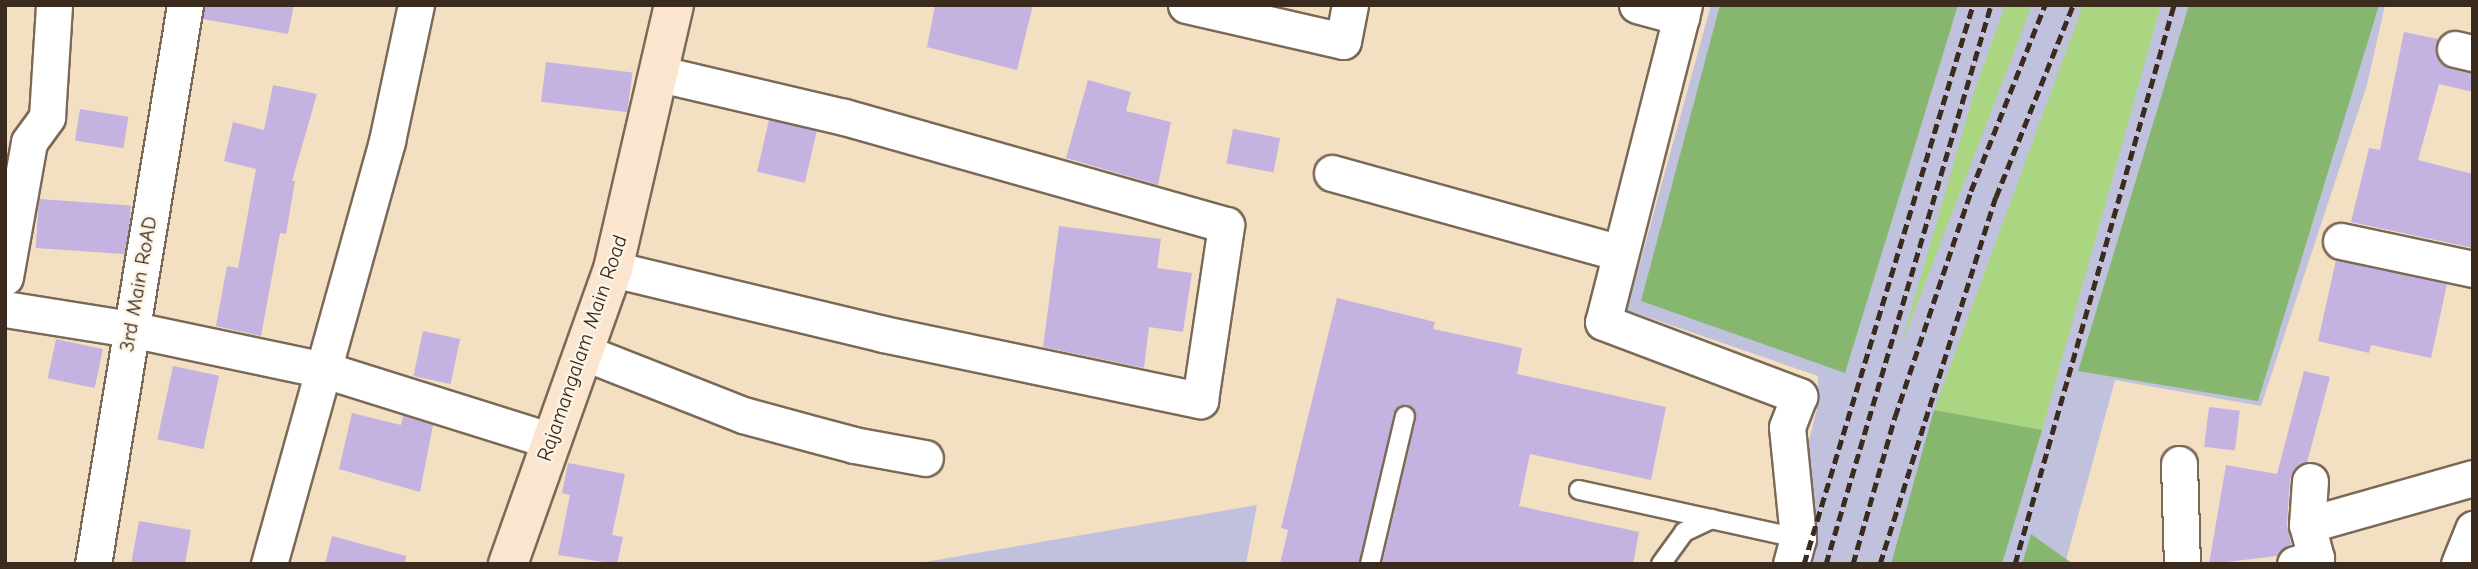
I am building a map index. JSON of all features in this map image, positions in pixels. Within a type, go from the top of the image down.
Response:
[{"type":"street","points":[[5,277],[30,142],[47,117],[54,5]]},
{"type":"street","name":"3rd Main RoAD","points":[[93,564],[185,5]]},
{"type":"street","points":[[268,564],[325,370],[387,141],[416,5]]},
{"type":"street","name":"Rajamangalam Main Road","points":[[508,564],[613,270],[674,5]]},
{"type":"street","points":[[1186,5],[1343,41],[1350,5]]},
{"type":"street","points":[[1637,5],[1682,11],[1603,322],[1799,396],[1787,427],[1795,551]]},
{"type":"street","points":[[613,270],[883,334],[1200,400],[1226,225],[857,120],[660,74]]},
{"type":"street","points":[[1332,173],[1620,253]]},
{"type":"street","points":[[2341,241],[2473,269]]},
{"type":"street","points":[[5,309],[130,329],[325,370],[552,440]]},
{"type":"street","points":[[583,352],[743,415],[854,445],[925,458]]},
{"type":"street","points":[[2179,464],[2182,564]]},
{"type":"street","points":[[2307,524],[2473,478]]},
{"type":"street","points":[[2295,564],[2316,558],[2307,524],[2310,481]]},
{"type":"street","points":[[2459,564],[2473,529]]},
{"type":"lane","points":[[1370,564],[1405,416]]},
{"type":"lane","points":[[1579,489],[1712,519],[1795,551]]},
{"type":"lane","points":[[1661,564],[1684,532],[1712,519]]},
{"type":"shaded area","points":[[1711,5],[2385,5],[2367,85],[2261,406],[2115,380],[2065,564],[1779,564],[1818,404],[1818,376],[1627,310]]},
{"type":"shaded area","points":[[1257,505],[1246,564],[913,564]]},
{"type":"green space","points":[[1720,5],[1958,5],[1845,373],[1641,301]]},
{"type":"green space","points":[[2005,5],[2032,5],[1900,349],[1974,93]]},
{"type":"green space","points":[[2083,5],[2161,5],[2042,430],[1934,410]]},
{"type":"green space","points":[[2189,5],[2379,5],[2258,401],[2078,371]]},
{"type":"green space","points":[[1934,410],[2042,430],[2002,564],[1891,564]]},
{"type":"green space","points":[[2031,534],[2073,564],[2022,564]]},
{"type":"building","points":[[205,5],[294,5],[288,34],[203,19]]},
{"type":"building","points":[[935,5],[1033,5],[1017,70],[927,47]]},
{"type":"building","points":[[2404,32],[2438,39],[2436,54],[2441,63],[2473,73],[2473,92],[2439,84],[2418,160],[2473,174],[2473,248],[2351,222],[2369,148],[2380,150]]},
{"type":"building","points":[[546,62],[632,73],[627,112],[541,102]]},
{"type":"building","points":[[1088,80],[1131,92],[1126,111],[1171,122],[1158,185],[1066,158]]},
{"type":"building","points":[[273,85],[317,94],[292,181],[295,181],[286,234],[280,233],[261,336],[216,326],[227,266],[238,268],[256,169],[224,161],[233,122],[264,130]]},
{"type":"building","points":[[80,109],[128,117],[123,148],[75,141]]},
{"type":"building","points":[[769,120],[817,131],[805,183],[757,172]]},
{"type":"building","points":[[1233,129],[1280,138],[1273,173],[1226,163]]},
{"type":"building","points":[[39,199],[131,205],[127,254],[36,248]]},
{"type":"building","points":[[1059,226],[1161,239],[1157,268],[1192,273],[1183,332],[1149,327],[1144,368],[1043,347]]},
{"type":"building","points":[[2336,260],[2447,284],[2431,358],[2371,345],[2369,353],[2318,341]]},
{"type":"building","points":[[1337,298],[1435,322],[1433,329],[1522,348],[1517,374],[1666,407],[1651,480],[1530,454],[1519,506],[1639,532],[1633,564],[1382,564],[1416,419],[1407,405],[1394,413],[1359,564],[1280,564],[1288,530],[1281,528]]},
{"type":"building","points":[[423,331],[460,339],[451,384],[413,376]]},
{"type":"building","points":[[56,339],[103,349],[95,388],[48,378]]},
{"type":"building","points":[[173,366],[219,376],[203,449],[157,439]]},
{"type":"building","points":[[2304,371],[2330,377],[2307,462],[2294,469],[2290,479],[2287,524],[2291,544],[2277,556],[2209,564],[2226,465],[2277,474]]},
{"type":"building","points":[[2209,407],[2240,411],[2235,450],[2204,447]]},
{"type":"building","points":[[352,413],[401,425],[403,416],[433,425],[420,492],[339,469]]},
{"type":"building","points":[[568,463],[625,474],[612,535],[623,537],[617,564],[558,555],[570,495],[562,493]]},
{"type":"building","points":[[139,521],[191,530],[185,564],[131,564]]},
{"type":"building","points":[[332,536],[406,556],[405,564],[325,564]]},
{"type":"railway","points":[[1804,564],[1973,5]]},
{"type":"railway","points":[[1826,564],[1991,5]]},
{"type":"railway","points":[[1853,564],[1895,417],[1971,191],[2045,5]]},
{"type":"railway","points":[[1880,564],[1996,197],[2073,5]]},
{"type":"railway","points":[[2015,564],[2174,5]]}]
